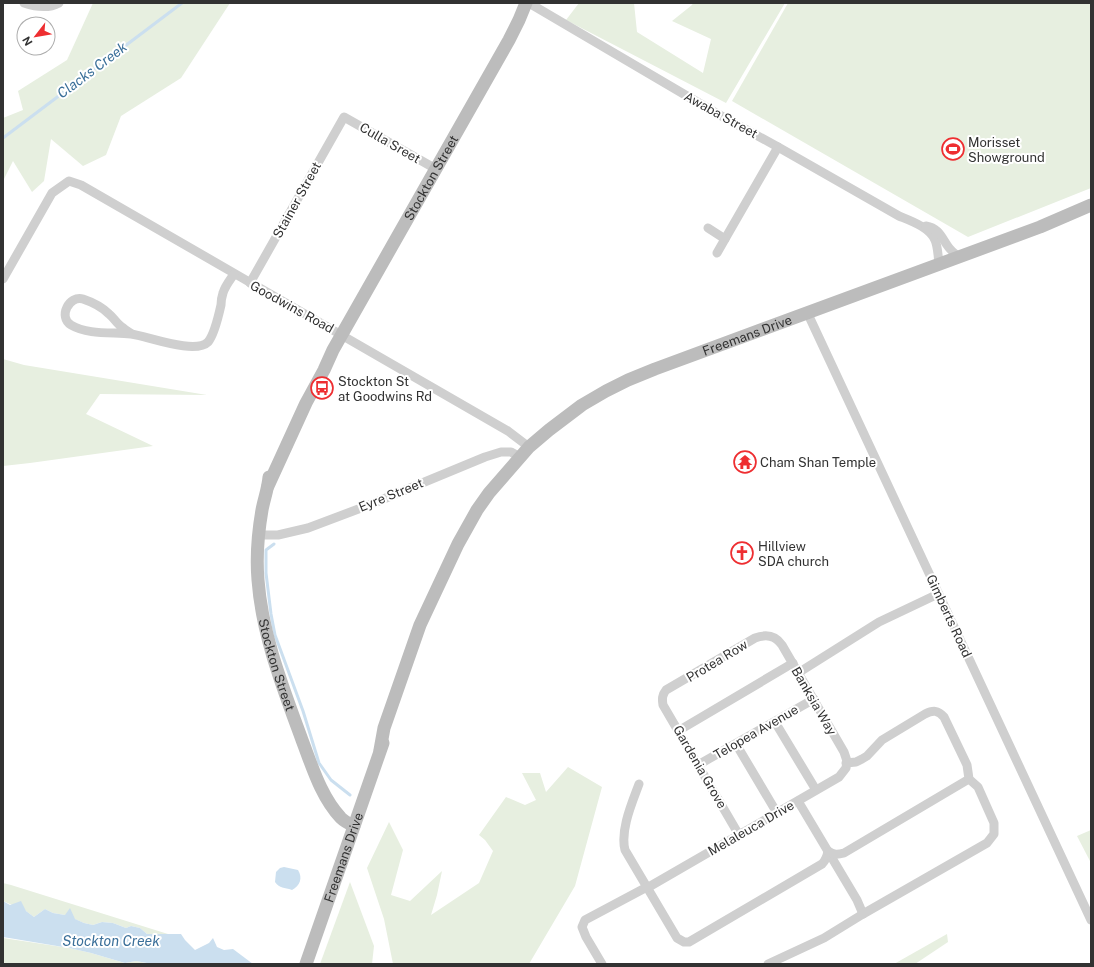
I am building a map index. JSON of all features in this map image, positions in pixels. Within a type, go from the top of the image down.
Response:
[{"type":"main road","name":"Stockton Street","points":[[354,826],[342,819],[333,807],[313,769],[278,674],[269,644],[262,614],[257,573],[262,509],[268,486],[306,403],[333,350],[509,40],[527,3]]},
{"type":"main road","name":"Freemans Drive","points":[[306,962],[380,750],[384,728],[420,625],[458,544],[477,510],[489,493],[529,447],[582,405],[606,391],[655,368],[1040,227],[1091,205]]},
{"type":"street","points":[[24,3],[36,7],[53,6],[59,3]]},
{"type":"street","name":"Awaba Street","points":[[527,3],[709,109],[899,216],[915,223],[932,227],[944,238],[948,246],[959,257]]},
{"type":"street","name":"Culla Sreet","points":[[344,117],[436,169]]},
{"type":"street","name":"Stainer Street","points":[[250,283],[344,117]]},
{"type":"street","points":[[717,253],[778,147]]},
{"type":"street","name":"Goodwins Road","points":[[3,279],[52,193],[69,181],[81,185],[342,335],[508,431],[529,447]]},
{"type":"street","name":"Awaba Street","points":[[915,223],[931,234],[935,239],[938,248],[939,264]]},
{"type":"street","points":[[708,228],[725,239]]},
{"type":"street","points":[[132,334],[121,327],[108,312],[80,298],[67,306],[64,313],[68,323],[75,327],[99,332],[132,334],[182,346],[199,346],[207,343],[213,333],[223,293],[234,274]]},
{"type":"street","name":"Gimberts Road","points":[[807,312],[1091,920]]},
{"type":"street","name":"Eyre Street","points":[[259,535],[278,535],[308,528],[369,505],[485,457],[501,452],[511,452],[520,457]]},
{"type":"street","points":[[798,673],[880,622],[938,594]]},
{"type":"street","name":"Protea Row","points":[[662,699],[666,690],[756,638],[769,636],[779,640]]},
{"type":"street","name":"Banksia Way","points":[[779,640],[844,752],[846,763]]},
{"type":"street","points":[[678,731],[793,663]]},
{"type":"street","name":"Gardenia Grove","points":[[662,699],[663,705],[739,835]]},
{"type":"street","name":"Telopea Avenue","points":[[698,765],[814,699]]},
{"type":"street","points":[[768,964],[824,938],[987,843],[994,834],[994,823],[978,787],[969,779],[967,765],[941,713],[934,711],[925,714],[882,740],[867,756],[856,762],[846,763]]},
{"type":"street","points":[[775,722],[816,790]]},
{"type":"street","points":[[736,744],[777,813]]},
{"type":"street","name":"Melaleuca Drive","points":[[602,964],[586,937],[582,927],[585,920],[647,887],[839,777],[846,768],[846,763]]},
{"type":"street","points":[[828,851],[837,855],[844,853],[969,779]]},
{"type":"street","points":[[639,784],[627,819],[624,844],[625,850],[677,938],[684,942],[689,942],[822,864],[828,857],[828,851]]},
{"type":"street","points":[[798,800],[857,900],[863,914]]},
{"type":"green space","points":[[93,3],[230,3],[181,78],[121,116],[106,155],[83,166],[51,139],[44,181],[32,192],[13,161],[3,181],[3,118],[23,110],[18,91],[67,60]]},
{"type":"green space","points":[[579,3],[634,3],[637,32],[703,73],[711,39],[672,21],[693,3],[785,3],[726,103],[566,20]]},
{"type":"green space","name":"Morisset Showground","points":[[788,3],[1091,3],[1091,188],[968,237],[732,101]]},
{"type":"green space","points":[[3,359],[24,365],[207,395],[100,394],[86,414],[153,446],[3,466]]},
{"type":"green space","points":[[568,767],[602,787],[575,886],[529,964],[393,964],[384,919],[367,868],[389,822],[403,850],[391,895],[410,901],[442,871],[431,915],[479,883],[493,851],[485,840],[479,835],[506,797],[525,805],[536,800],[522,773],[540,773],[546,792]]},
{"type":"green space","points":[[1091,830],[1091,863],[1077,836]]},
{"type":"green space","points":[[350,882],[374,946],[372,964],[320,964]]},
{"type":"green space","points":[[3,883],[168,934],[147,934],[140,928],[131,926],[126,928],[113,923],[102,922],[93,925],[65,915],[53,913],[45,909],[34,917],[26,911],[3,901]]},
{"type":"green space","points":[[947,934],[948,942],[915,964],[894,964]]},
{"type":"green space","points":[[3,938],[69,948],[125,963],[136,961],[152,964],[3,964]]},
{"type":"water","points":[[284,867],[298,870],[300,873],[300,882],[292,890],[280,887],[275,882],[276,872],[280,868]]},
{"type":"water","name":"Stockton Creek","points":[[3,901],[10,905],[21,901],[26,911],[34,917],[45,909],[53,913],[65,915],[70,908],[75,919],[84,923],[93,925],[102,922],[113,923],[126,928],[131,926],[140,928],[147,934],[181,934],[195,950],[209,943],[213,938],[217,947],[224,950],[233,949],[253,964],[152,964],[136,961],[125,963],[69,948],[3,937]]},
{"type":"waterway","name":"Clacks Creek","points":[[3,138],[182,3]]},
{"type":"waterway","points":[[274,544],[266,550],[266,573],[275,635],[303,711],[319,763],[331,780],[350,795]]},
{"type":"place","name":"Morisset Showground","points":[[953,149]]},
{"type":"place","name":"Stockton St at Goodwins Rd","points":[[322,388]]},
{"type":"place","name":"Cham Shan Temple","points":[[745,462]]},
{"type":"place","name":"Hillview SDA church","points":[[742,553]]}]
